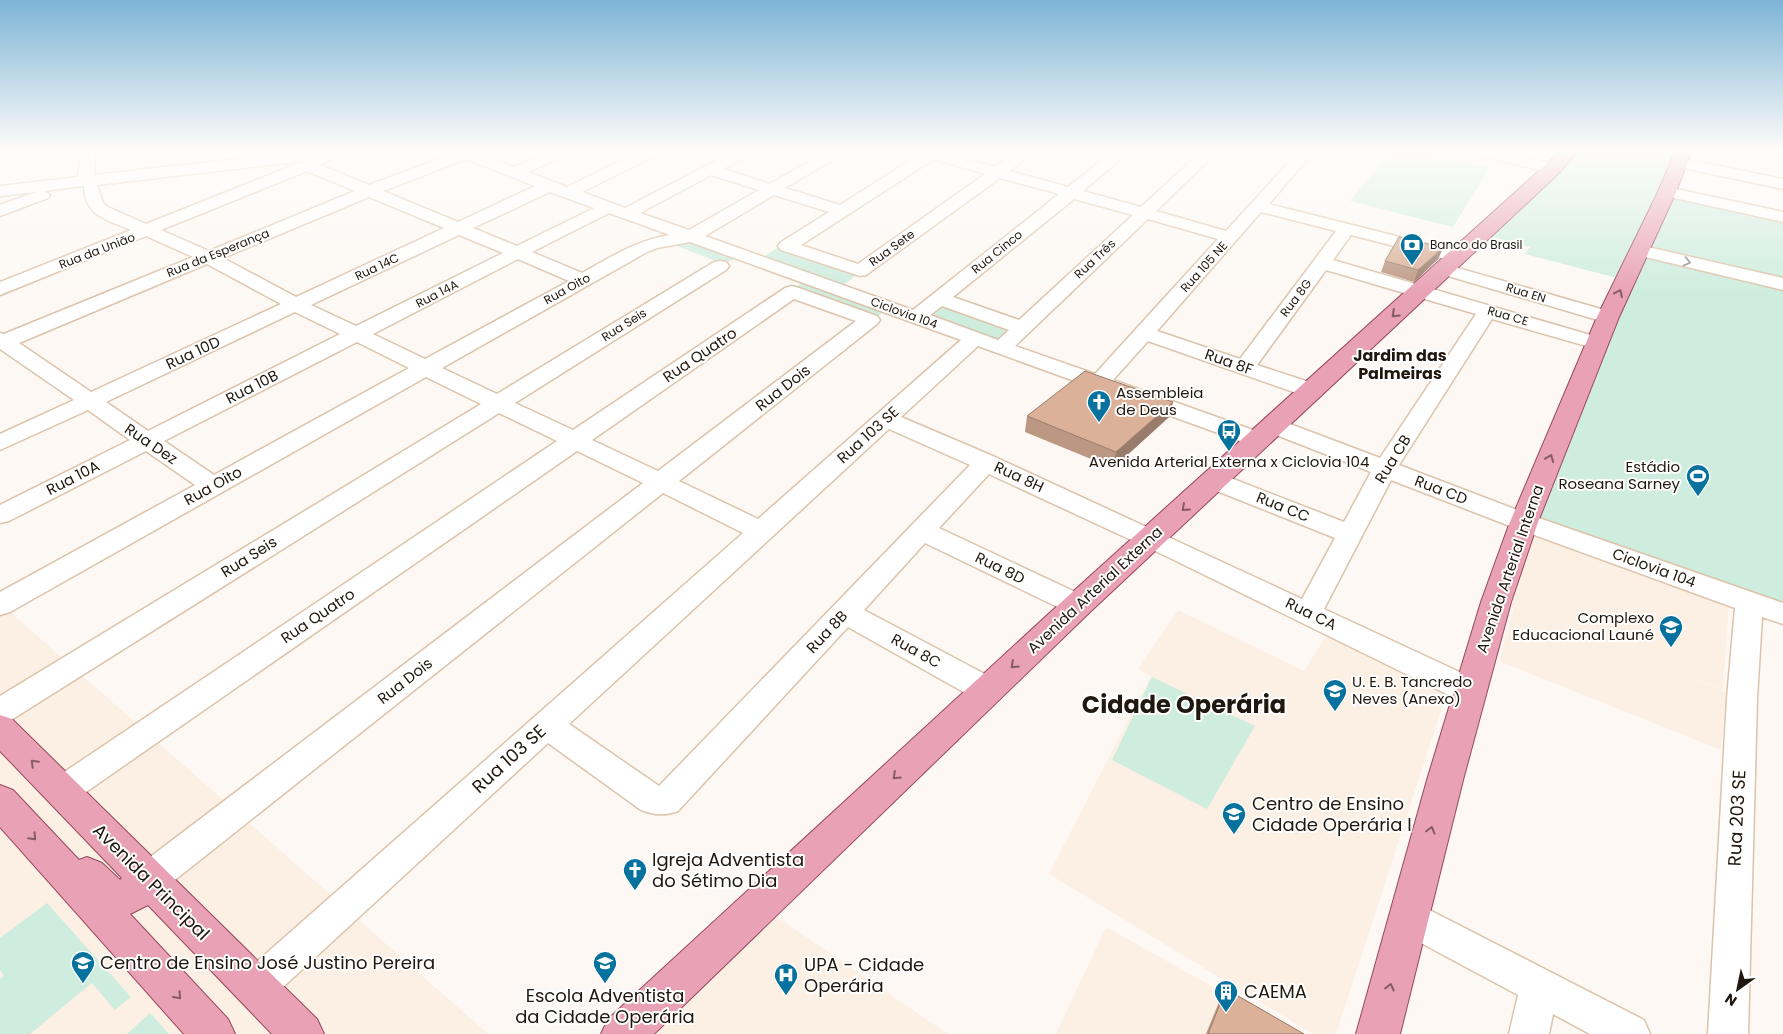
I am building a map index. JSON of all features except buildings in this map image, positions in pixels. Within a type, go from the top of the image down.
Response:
[{"type":"main road","name":"Avenida Arterial Externa","points":[[623,1034],[1078,605],[1314,391],[1520,198]]},
{"type":"main road","name":"Avenida Arterial Interna","points":[[1378,1034],[1470,690],[1496,602],[1524,522],[1602,330],[1664,198]]},
{"type":"main road","name":"Avenida Principal","points":[[1,727],[302,1034]]},
{"type":"main road","points":[[0,801],[213,1034]]},
{"type":"main road","points":[[59,866],[89,876],[110,897],[115,899],[130,895],[148,879]]},
{"type":"street","points":[[0,211],[33,198]]},
{"type":"street","points":[[93,198],[95,206],[102,211],[208,257],[296,304],[761,531]]},
{"type":"street","name":"Rua da União","points":[[0,289],[227,198]]},
{"type":"street","name":"Rua da Esperança","points":[[1,341],[351,198]]},
{"type":"street","points":[[386,198],[583,280]]},
{"type":"street","name":"Rua 14C","points":[[296,304],[522,198]]},
{"type":"street","name":"Ciclovia 104","points":[[582,198],[617,211],[691,249],[916,318],[985,333],[1099,383],[1267,433]]},
{"type":"street","name":"Rua 14A","points":[[357,334],[518,253],[646,198]]},
{"type":"street","points":[[691,249],[760,198]]},
{"type":"street","points":[[801,198],[842,211],[860,198]]},
{"type":"street","name":"Rua Sete","points":[[842,211],[787,246],[860,271],[961,198]]},
{"type":"street","name":"Rua Cinco","points":[[916,318],[1064,198]]},
{"type":"street","points":[[1090,198],[1230,237]]},
{"type":"street","name":"Rua Três","points":[[985,333],[1022,328],[1161,198]]},
{"type":"street","name":"Rua 105 NE","points":[[1099,383],[1265,198]]},
{"type":"street","points":[[1696,198],[1783,217]]},
{"type":"street","name":"Rua EN","points":[[1258,206],[1347,229],[1450,263],[1602,330]]},
{"type":"street","name":"Rua 8G","points":[[1245,368],[1347,229]]},
{"type":"street","name":"Rua Oito","points":[[0,605],[641,248],[657,243],[691,249]]},
{"type":"street","name":"Rua Seis","points":[[1,727],[498,403],[720,266],[691,249]]},
{"type":"street","points":[[1639,250],[1783,284]]},
{"type":"street","name":"Rua CE","points":[[1322,263],[1488,310],[1602,330]]},
{"type":"street","name":"Rua Quatro","points":[[62,791],[792,292],[830,306]]},
{"type":"street","points":[[939,298],[985,333],[1022,328]]},
{"type":"street","name":"Rua 10D","points":[[0,443],[296,304]]},
{"type":"street","name":"Rua Dois","points":[[148,879],[870,320],[830,306]]},
{"type":"street","name":"Rua CB","points":[[1308,613],[1386,469],[1488,310]]},
{"type":"street","name":"Rua 103 SE","points":[[256,987],[761,531],[985,333]]},
{"type":"street","name":"Rua 8F","points":[[1144,333],[1314,391]]},
{"type":"street","name":"Rua 10B","points":[[146,441],[357,334]]},
{"type":"street","name":"Rua Dez","points":[[1,341],[213,486]]},
{"type":"street","name":"Rua 8H","points":[[886,419],[987,462],[1151,538]]},
{"type":"street","name":"Rua CD","points":[[1267,433],[1386,469],[1524,522]]},
{"type":"street","name":"Rua 10A","points":[[0,515],[146,441]]},
{"type":"street","name":"Rua 8B","points":[[546,725],[653,800],[666,801],[673,796],[987,462]]},
{"type":"street","name":"Rua CC","points":[[1215,480],[1350,534]]},
{"type":"street","name":"Ciclovia 104","points":[[1524,522],[1783,614]]},
{"type":"street","name":"Rua 8D","points":[[922,531],[1078,605]]},
{"type":"street","name":"Rua CA","points":[[1151,538],[1470,690]]},
{"type":"street","name":"Rua 203 SE","points":[[1728,1034],[1742,698],[1749,602]]},
{"type":"street","name":"Rua 8C","points":[[846,612],[987,690]]},
{"type":"street","points":[[1408,917],[1630,1034]]},
{"type":"street","points":[[1529,1034],[1539,986]]},
{"type":"shaded area","points":[[1532,533],[1729,603],[1723,690],[1641,658],[1726,692],[1721,750],[1499,661],[1514,608],[1511,607]]},
{"type":"shaded area","points":[[0,603],[488,1034],[0,1034]]},
{"type":"shaded area","name":"Centro de Ensino Cidade Operária I","points":[[1178,610],[1304,671],[1328,633],[1447,692],[1336,1034],[1313,1034],[1049,874],[1151,676],[1138,669]]},
{"type":"shaded area","name":"UPA - Cidade Operária","points":[[771,913],[948,1034],[637,1034]]},
{"type":"shaded area","points":[[1106,927],[1297,1034],[1056,1034]]},
{"type":"green space","points":[[1352,198],[1471,198],[1453,227],[1350,201]]},
{"type":"green space","points":[[1531,198],[1656,198],[1617,278],[1525,254],[1530,247],[1492,237]]},
{"type":"green space","points":[[1673,198],[1689,198],[1783,219],[1783,282],[1649,250]]},
{"type":"green space","points":[[669,243],[697,243],[737,257],[724,264]]},
{"type":"green space","points":[[780,246],[858,274],[842,286],[762,258]]},
{"type":"green space","points":[[1644,255],[1783,287],[1783,607],[1536,519]]},
{"type":"green space","points":[[805,280],[887,309],[875,318],[794,288]]},
{"type":"green space","points":[[939,302],[1016,329],[1001,342],[924,314]]},
{"type":"green space","points":[[1152,677],[1255,726],[1207,809],[1112,760]]},
{"type":"green space","points":[[47,903],[131,997],[115,1010],[92,983],[30,1034],[0,1034],[0,979],[4,976],[0,970],[0,938]]},
{"type":"green space","points":[[150,1013],[169,1034],[127,1034]]},
{"type":"place","name":"Banco do Brasil","points":[[1412,266]]},
{"type":"place","name":"Assembleia de Deus","points":[[1099,423]]},
{"type":"place","name":"Avenida Arterial Externa x Ciclovia 104","points":[[1229,452]]},
{"type":"place","name":"Estádio Roseana Sarney","points":[[1698,497]]},
{"type":"place","name":"Complexo Educacional Launé","points":[[1671,648]]},
{"type":"place","name":"U. E. B. Tancredo Neves (Anexo)","points":[[1335,712]]},
{"type":"place","name":"Centro de Ensino Cidade Operária I","points":[[1234,835]]},
{"type":"place","name":"Igreja Adventista do Sétimo Dia","points":[[635,891]]},
{"type":"place","name":"Centro de Ensino José Justino Pereira","points":[[83,984]]},
{"type":"place","name":"Escola Adventista da Cidade Operária","points":[[605,984]]},
{"type":"place","name":"UPA - Cidade Operária","points":[[786,996]]},
{"type":"place","name":"CAEMA","points":[[1226,1013]]},
{"type":"district","name":"Jardim das Palmeiras","points":[[1400,364]]},
{"type":"district","name":"Cidade Operária","points":[[1184,705]]}]
